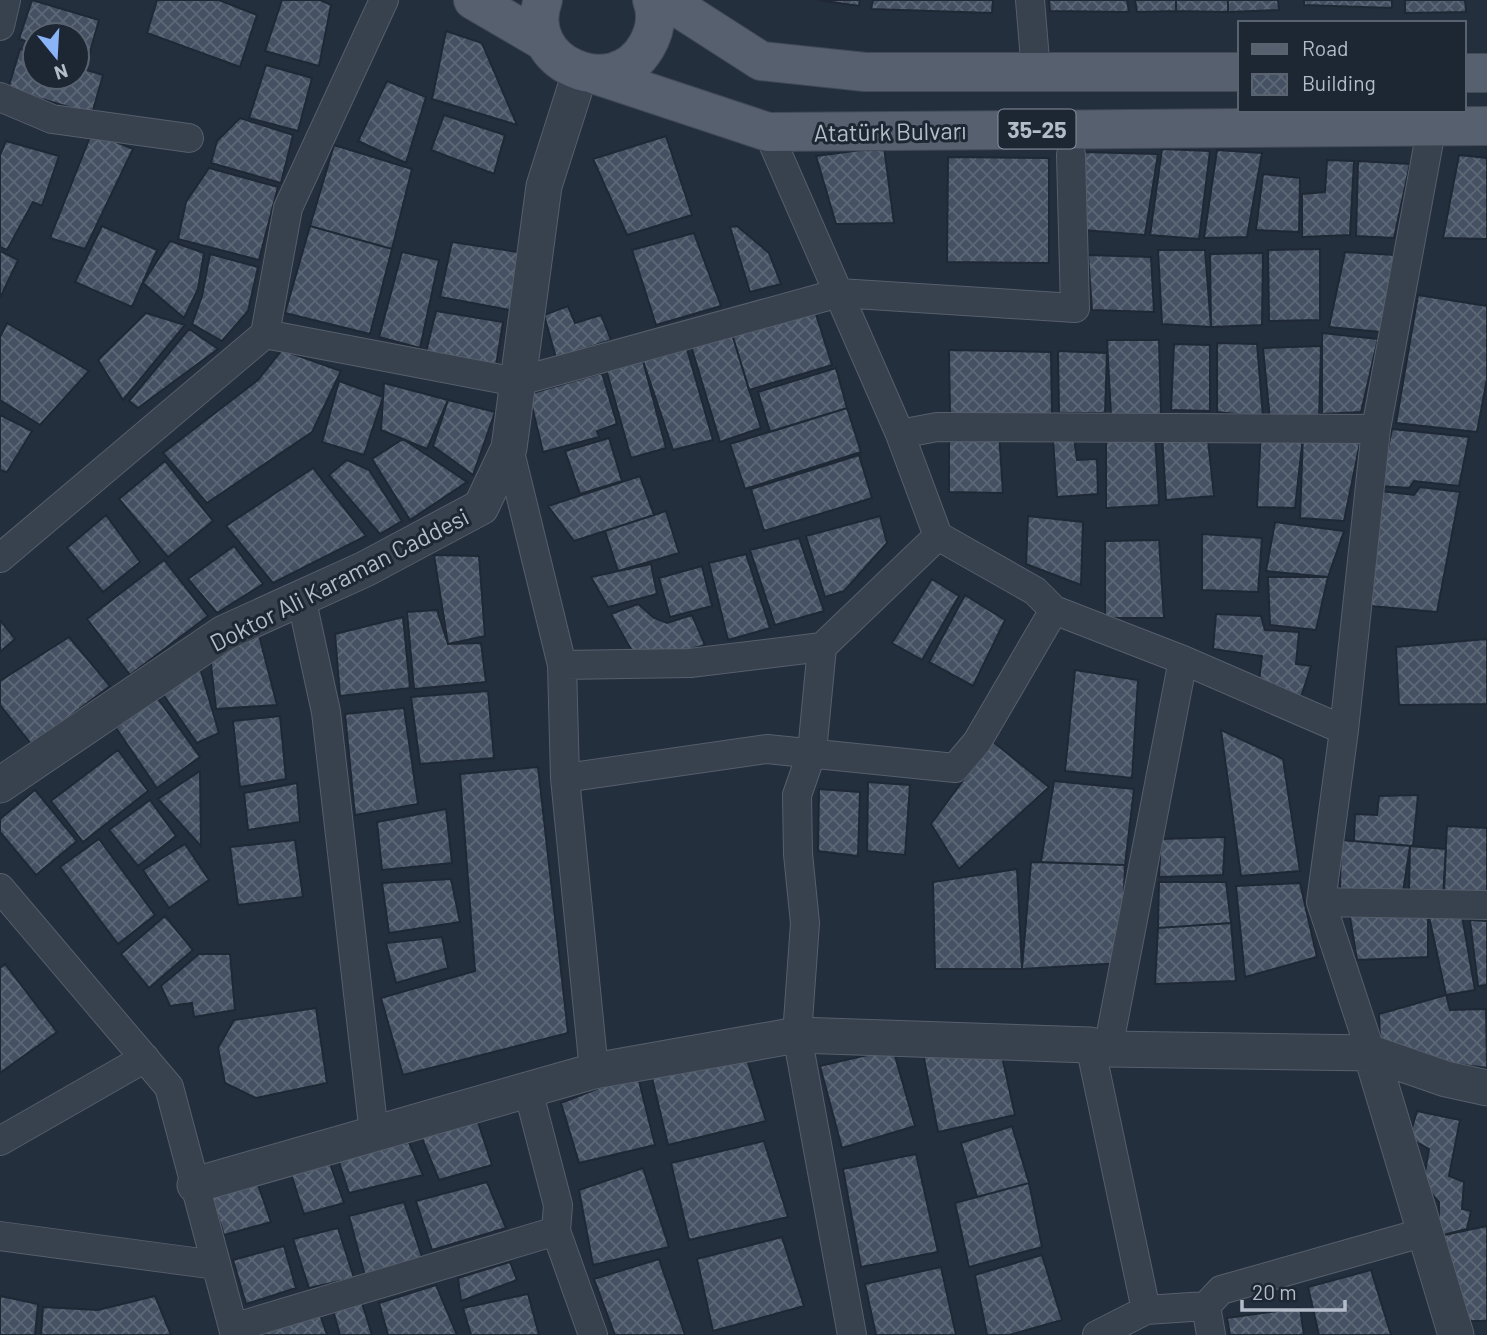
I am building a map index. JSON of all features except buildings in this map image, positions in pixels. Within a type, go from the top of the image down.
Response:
[{"type":"main road","name":"35-25","points":[[473,0],[545,42],[554,55],[588,74]]},
{"type":"main road","points":[[543,0],[540,24],[545,42]]},
{"type":"main road","points":[[588,74],[613,73],[629,66],[642,54],[651,39],[655,22],[652,0]]},
{"type":"main road","points":[[666,0],[761,61],[865,72],[1238,72]]},
{"type":"main road","points":[[1466,73],[1487,73]]},
{"type":"main road","name":"Atatürk Bulvarı","points":[[588,74],[768,132],[1487,126]]},
{"type":"street","points":[[0,26],[6,0]]},
{"type":"street","points":[[0,558],[265,334],[288,208],[384,0]]},
{"type":"street","points":[[1030,0],[1036,72]]},
{"type":"street","name":"Doktor Ali Karaman Caddesi","points":[[0,785],[224,632],[365,569],[481,507],[509,448],[544,186],[588,74]]},
{"type":"street","points":[[0,97],[52,119],[189,138]]},
{"type":"street","points":[[1432,125],[1376,429],[1344,730],[1321,902],[1456,1335]]},
{"type":"street","points":[[768,132],[900,434],[937,536],[1035,591],[1054,610],[1183,660],[1344,730]]},
{"type":"street","points":[[265,334],[516,382],[839,293],[1075,308],[1071,155]]},
{"type":"street","points":[[900,434],[937,427],[1376,429]]},
{"type":"street","points":[[509,448],[562,665],[565,778],[594,1071]]},
{"type":"street","points":[[562,665],[690,663],[822,647],[937,536]]},
{"type":"street","points":[[301,597],[326,712],[374,1134]]},
{"type":"street","points":[[565,778],[767,749],[955,768],[977,743],[1054,610]]},
{"type":"street","points":[[822,647],[812,752],[797,795],[798,854],[805,923],[797,1035],[852,1335]]},
{"type":"street","points":[[1146,1310],[1099,1047],[1183,660]]},
{"type":"street","points":[[0,888],[169,1087],[234,1332],[556,1231]]},
{"type":"street","points":[[1321,902],[1487,905]]},
{"type":"street","points":[[195,1185],[594,1071],[797,1035],[1099,1047],[1370,1053],[1446,1079],[1487,1088]]},
{"type":"street","points":[[0,1141],[145,1058]]},
{"type":"street","points":[[528,1090],[558,1205],[556,1231],[593,1335]]},
{"type":"street","points":[[1097,1335],[1146,1310],[1206,1306],[1222,1290],[1425,1232]]},
{"type":"street","points":[[0,1236],[216,1265]]},
{"type":"street","points":[[1206,1306],[1211,1335]]}]
